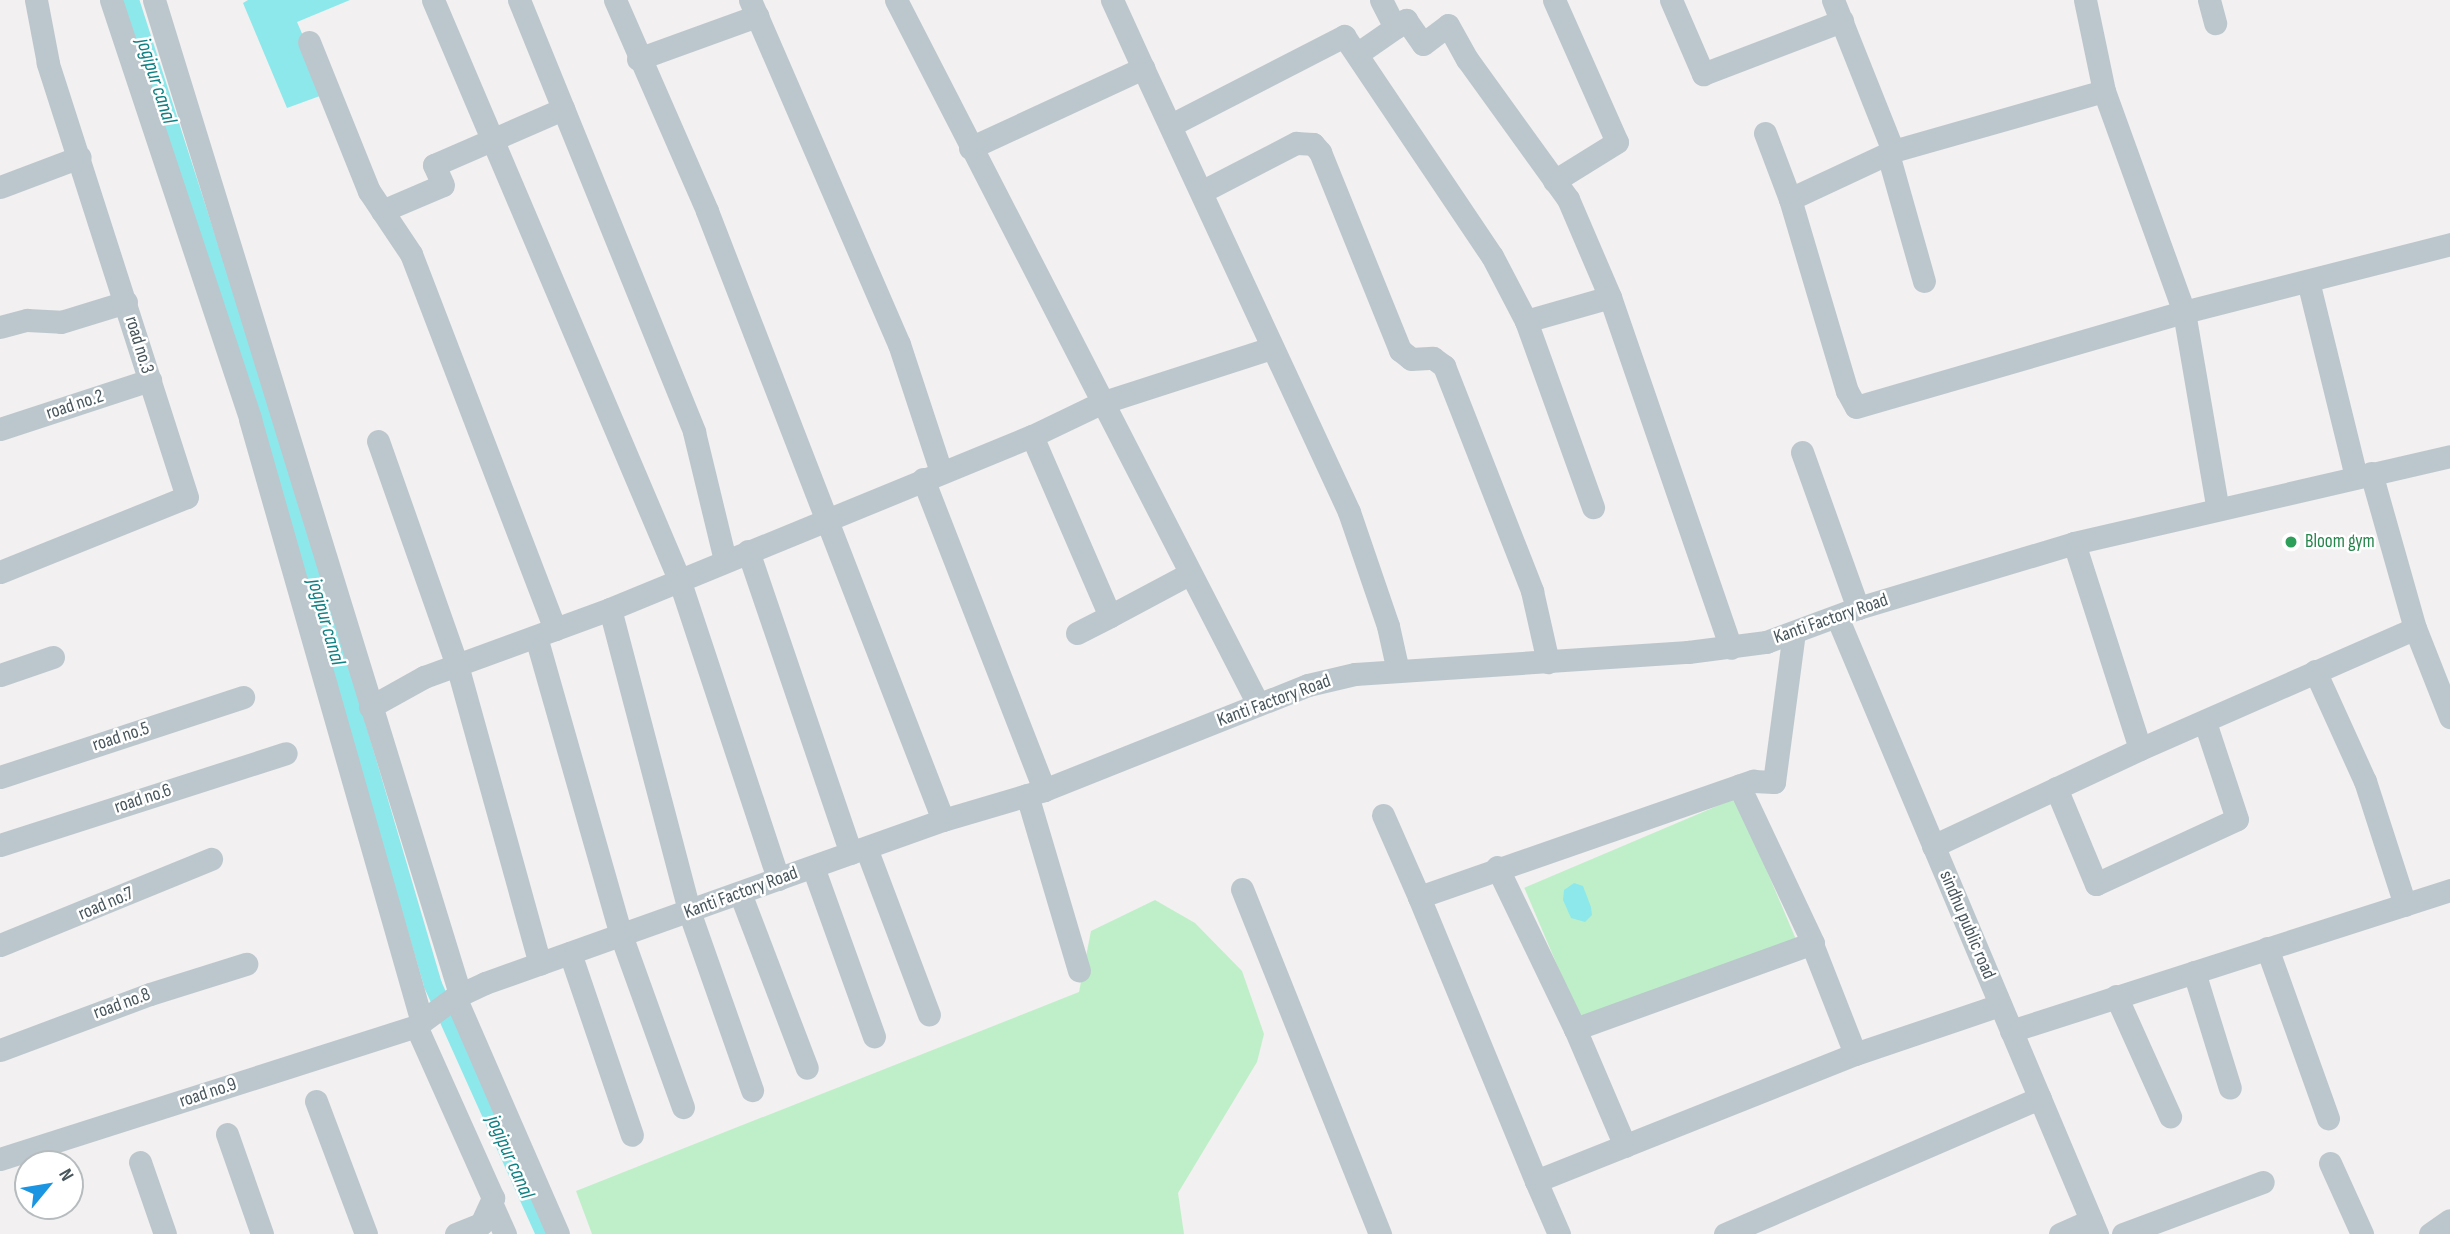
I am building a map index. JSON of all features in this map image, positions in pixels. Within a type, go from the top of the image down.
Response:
[{"type":"street","name":"road no.3","points":[[0,572],[187,496],[48,63],[36,0]]},
{"type":"street","points":[[111,0],[250,419],[421,1020],[489,1187],[492,1205],[505,1234]]},
{"type":"street","points":[[154,0],[370,707],[455,998],[558,1234]]},
{"type":"street","points":[[433,0],[679,579],[778,879]]},
{"type":"street","points":[[519,0],[694,432],[725,560]]},
{"type":"street","points":[[615,0],[638,59],[707,212],[943,820]]},
{"type":"street","points":[[896,0],[1189,575],[1258,704]]},
{"type":"street","points":[[1112,0],[1203,191],[1271,348],[1349,512],[1388,626],[1398,671]]},
{"type":"street","points":[[1381,0],[1395,28]]},
{"type":"street","points":[[1554,0],[1617,142],[1554,181]]},
{"type":"street","points":[[1671,0],[1703,74],[1842,21]]},
{"type":"street","points":[[1833,0],[1890,152],[1924,281]]},
{"type":"street","points":[[2085,0],[2104,91],[2184,313],[2217,506]]},
{"type":"street","points":[[2209,0],[2215,23]]},
{"type":"street","points":[[638,59],[753,8],[899,344],[932,476],[1035,793],[1079,970]]},
{"type":"street","points":[[1357,54],[1406,20],[1423,44],[1448,25],[1568,199],[1610,297],[1731,648]]},
{"type":"street","points":[[1171,125],[1344,36],[1460,204],[1526,321],[1594,507]]},
{"type":"street","points":[[309,42],[369,191],[411,254],[545,633],[621,935],[684,1107]]},
{"type":"street","points":[[970,148],[1143,68]]},
{"type":"street","points":[[1790,199],[1890,152],[2104,91]]},
{"type":"street","points":[[382,211],[443,185],[434,165],[563,109]]},
{"type":"street","points":[[1765,133],[1790,199],[1847,391],[1856,407],[2184,313],[2450,244]]},
{"type":"street","points":[[1203,191],[1296,143],[1312,144],[1320,152],[1400,350],[1411,359],[1433,358],[1444,366],[1532,590],[1548,662]]},
{"type":"street","points":[[0,187],[80,157]]},
{"type":"street","points":[[2308,281],[2363,475],[2415,628],[2450,717]]},
{"type":"street","points":[[1526,321],[1610,297]]},
{"type":"street","points":[[0,327],[27,320],[61,322],[126,302]]},
{"type":"street","points":[[370,707],[457,665],[610,609],[1032,436],[1101,403],[1271,348]]},
{"type":"street","name":"road no.2","points":[[0,429],[150,380]]},
{"type":"street","points":[[1032,436],[1110,616]]},
{"type":"street","points":[[378,441],[457,665],[540,964]]},
{"type":"street","name":"sindhu public road","points":[[1802,452],[1847,612],[1933,846],[2094,1227]]},
{"type":"street","name":"Kanti Factory Road","points":[[421,1020],[455,998],[540,964],[943,820],[1035,793],[1308,685],[1398,671],[1731,648],[1794,633],[1847,612],[2074,542],[2217,506],[2450,456]]},
{"type":"street","points":[[2074,542],[2140,749]]},
{"type":"street","points":[[748,551],[858,851],[929,1015]]},
{"type":"street","points":[[1077,633],[1189,575]]},
{"type":"street","points":[[610,609],[689,911],[752,1090]]},
{"type":"street","points":[[1933,846],[2140,749],[2415,628]]},
{"type":"street","points":[[1419,897],[1497,867],[1753,781],[1774,782],[1794,633]]},
{"type":"street","points":[[0,675],[53,657]]},
{"type":"street","points":[[2315,671],[2365,781],[2405,905]]},
{"type":"street","name":"road no.5","points":[[0,777],[243,697]]},
{"type":"street","points":[[2056,788],[2096,884],[2237,819],[2205,722]]},
{"type":"street","name":"road no.6","points":[[0,845],[286,753]]},
{"type":"street","points":[[1739,786],[1812,944],[1855,1054]]},
{"type":"street","points":[[1384,815],[1559,1234]]},
{"type":"street","name":"road no.7","points":[[0,945],[211,859]]},
{"type":"street","points":[[813,867],[874,1036]]},
{"type":"street","points":[[1497,867],[1575,1029],[1625,1146]]},
{"type":"street","points":[[1242,889],[1380,1234]]},
{"type":"street","points":[[2011,1031],[2450,890]]},
{"type":"street","points":[[740,893],[807,1068]]},
{"type":"street","points":[[1575,1029],[1812,944]]},
{"type":"street","points":[[2267,948],[2328,1118]]},
{"type":"street","points":[[570,953],[632,1135]]},
{"type":"street","name":"road no.8","points":[[0,1050],[150,994],[246,964]]},
{"type":"street","points":[[2194,972],[2230,1088]]},
{"type":"street","points":[[2116,996],[2170,1116]]},
{"type":"street","points":[[1536,1181],[1855,1054],[2000,1005]]},
{"type":"street","name":"road no.9","points":[[0,1160],[421,1020]]},
{"type":"street","points":[[1725,1234],[2040,1098]]},
{"type":"street","points":[[316,1101],[366,1234]]},
{"type":"street","points":[[227,1134],[262,1234]]},
{"type":"street","points":[[140,1162],[165,1234]]},
{"type":"street","points":[[2330,1164],[2362,1234]]},
{"type":"street","points":[[2123,1234],[2263,1182]]},
{"type":"street","points":[[456,1234],[481,1224],[492,1205]]},
{"type":"street","points":[[2430,1234],[2450,1220]]},
{"type":"street","points":[[2060,1234],[2094,1227]]},
{"type":"green space","points":[[1736,798],[1799,946],[1587,1036],[1524,888]]},
{"type":"green space","points":[[1155,900],[1195,923],[1242,971],[1264,1034],[1257,1062],[1178,1193],[1184,1234],[592,1234],[576,1191],[1079,992],[1091,931]]},
{"type":"water","points":[[248,0],[350,0],[297,22],[328,93],[287,108],[243,3]]},
{"type":"water","points":[[1574,883],[1583,886],[1591,907],[1592,915],[1585,922],[1571,918],[1563,900],[1564,890]]},
{"type":"waterway","name":"jogipur canal","points":[[130,0],[288,491],[433,985],[545,1234]]},
{"type":"place","name":"Bloom gym","points":[[2291,542]]}]
